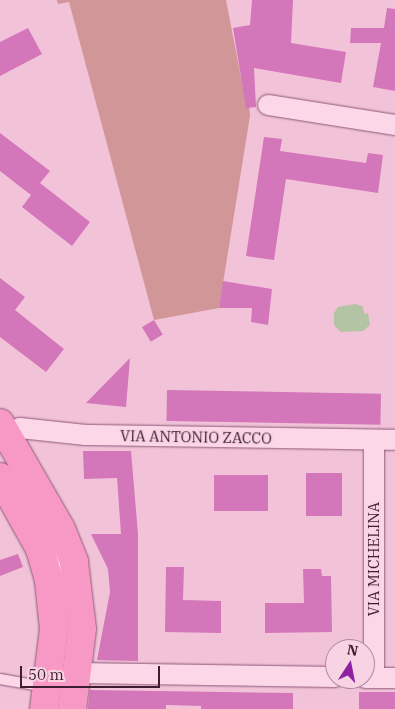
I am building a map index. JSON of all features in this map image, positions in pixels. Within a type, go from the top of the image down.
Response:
[{"type":"main road","points":[[2,431],[71,552],[82,611],[78,673],[72,709]]},
{"type":"main road","points":[[0,477],[40,549],[50,582],[54,629],[46,698]]},
{"type":"street","points":[[268,105],[395,125]]},
{"type":"street","name":"VIA ANTONIO ZACCO","points":[[2,431],[34,428],[86,435],[395,440]]},
{"type":"street","name":"VIA MICHELINA","points":[[370,639],[374,440]]},
{"type":"street","points":[[78,673],[325,677]]},
{"type":"street","points":[[375,678],[395,678]]},
{"type":"lane","points":[[36,509],[53,544],[66,594]]},
{"type":"lane","points":[[0,679],[46,698]]},
{"type":"shaded area","points":[[57,0],[226,0],[243,88],[248,88],[250,116],[219,308],[154,320],[69,2],[58,4]]},
{"type":"shaded area","points":[[355,304],[362,306],[365,314],[368,313],[370,325],[363,331],[341,332],[334,325],[334,313],[338,307]]},
{"type":"building","points":[[252,0],[293,0],[291,43],[346,52],[341,83],[254,68],[256,107],[246,108],[233,28],[250,25]]},
{"type":"building","points":[[387,8],[395,9],[395,91],[373,87],[381,43],[350,43],[351,28],[384,28]]},
{"type":"building","points":[[28,28],[42,54],[0,76],[0,42]]},
{"type":"building","points":[[0,133],[50,171],[40,183],[90,222],[72,246],[22,207],[31,195],[0,171]]},
{"type":"building","points":[[264,137],[282,139],[280,151],[366,163],[368,153],[383,155],[378,193],[286,179],[274,260],[246,256]]},
{"type":"building","points":[[0,278],[25,297],[15,310],[64,349],[46,372],[0,337]]},
{"type":"building","points":[[223,281],[272,289],[268,325],[251,322],[252,308],[219,308]]},
{"type":"building","points":[[154,320],[163,335],[151,342],[142,327]]},
{"type":"building","points":[[130,358],[126,407],[86,403]]},
{"type":"building","points":[[167,390],[381,394],[380,425],[166,421]]},
{"type":"building","points":[[83,451],[131,451],[138,534],[138,661],[97,660],[110,592],[108,569],[91,534],[121,534],[117,478],[84,479]]},
{"type":"building","points":[[306,473],[342,473],[342,516],[306,516]]},
{"type":"building","points":[[214,475],[268,475],[268,511],[214,511]]},
{"type":"building","points":[[18,554],[23,567],[0,576],[0,560]]},
{"type":"building","points":[[166,567],[184,567],[183,600],[221,601],[221,633],[165,632]]},
{"type":"building","points":[[303,569],[321,569],[322,576],[331,576],[332,632],[265,633],[265,603],[304,603]]},
{"type":"building","points":[[90,690],[293,693],[293,709],[201,709],[201,706],[166,705],[166,709],[88,709]]},
{"type":"building","points":[[359,692],[395,692],[395,709],[359,709]]}]
